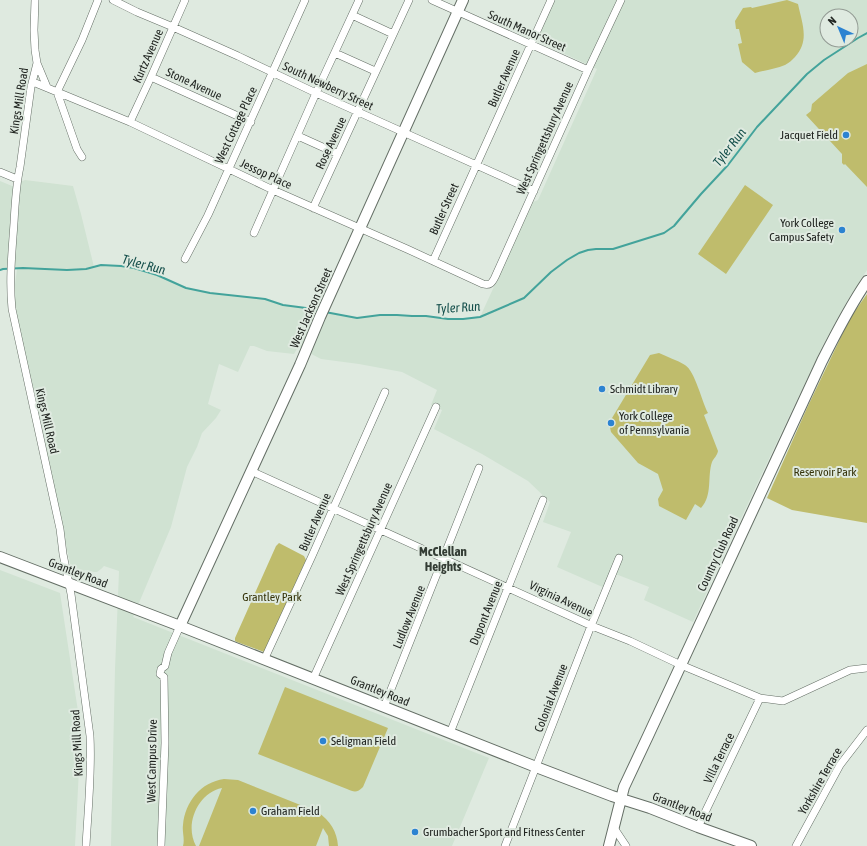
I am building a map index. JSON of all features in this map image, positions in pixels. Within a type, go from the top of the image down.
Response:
[{"type":"street","name":"Kings Mill Road","points":[[35,0],[35,50],[37,63],[31,87],[17,179],[10,272],[10,292],[12,309],[60,529],[90,736],[90,783],[86,846]]},
{"type":"street","points":[[82,157],[77,148],[57,92],[82,40],[98,0]]},
{"type":"street","name":"South Newberry Street","points":[[112,0],[534,191]]},
{"type":"street","name":"Kurtz Avenue","points":[[130,122],[185,0]]},
{"type":"street","name":"West Cottage Place","points":[[185,259],[208,215],[305,0]]},
{"type":"street","points":[[254,233],[358,0]]},
{"type":"street","name":"Rose Avenue","points":[[313,208],[409,0]]},
{"type":"street","name":"South Manor Street","points":[[432,0],[588,70]]},
{"type":"street","name":"West Jackson Street","points":[[180,626],[300,365],[320,316],[463,0]]},
{"type":"street","name":"Butler Avenue","points":[[476,166],[551,0]]},
{"type":"street","name":"West Springettsbury Avenue","points":[[490,285],[493,282],[621,0]]},
{"type":"street","points":[[352,15],[393,34]]},
{"type":"street","points":[[335,54],[375,71]]},
{"type":"street","points":[[37,63],[47,87]]},
{"type":"street","name":"Stone Avenue","points":[[151,77],[250,122]]},
{"type":"street","name":"Jessop Place","points":[[33,82],[130,122],[273,190],[483,284],[490,285]]},
{"type":"street","points":[[298,136],[338,154]]},
{"type":"street","name":"Butler Street","points":[[433,261],[476,166]]},
{"type":"street","points":[[0,172],[17,179]]},
{"type":"street","name":"Country Club Road","points":[[609,846],[624,787],[822,361],[838,328],[867,280]]},
{"type":"street","name":"Butler Avenue","points":[[264,660],[385,392]]},
{"type":"street","name":"West Springettsbury Avenue","points":[[313,679],[436,407]]},
{"type":"street","name":"Ludlow Avenue","points":[[384,707],[479,468]]},
{"type":"street","name":"Virginia Avenue","points":[[251,471],[592,626],[760,698],[783,701],[850,670],[867,668]]},
{"type":"street","name":"Dupont Avenue","points":[[450,733],[543,500]]},
{"type":"street","name":"Grantley Road","points":[[0,557],[180,626],[536,767],[751,846]]},
{"type":"street","name":"Colonial Avenue","points":[[505,846],[619,558]]},
{"type":"street","name":"West Campus Drive","points":[[161,846],[165,743],[164,677],[167,674],[168,669],[165,666],[168,653],[180,626]]},
{"type":"street","name":"Villa Terrace","points":[[698,827],[760,698]]},
{"type":"street","name":"Yorkshire Terrace","points":[[796,846],[840,765],[867,730]]},
{"type":"street","points":[[614,828],[626,846]]},
{"type":"shaded area","name":"York College of Pennsylvania","points":[[549,0],[867,0],[867,270],[847,301],[823,345],[693,622],[644,600],[649,587],[613,573],[607,589],[557,567],[571,532],[543,522],[550,502],[528,481],[482,454],[434,429],[442,410],[431,405],[437,390],[402,372],[321,359],[298,347],[294,354],[267,351],[250,346],[238,372],[219,364],[208,404],[221,410],[216,418],[202,433],[187,467],[171,527],[133,617],[489,758],[452,846],[111,846],[119,571],[104,566],[97,572],[86,570],[77,574],[72,572],[21,339],[14,293],[17,269],[0,270],[0,181],[12,186],[25,180],[73,186],[94,267],[101,265],[134,268],[157,275],[186,288],[210,293],[265,299],[283,305],[357,318],[380,315],[426,316],[448,319],[480,317],[533,202],[538,200],[597,69],[537,41]]},
{"type":"shaded area","points":[[0,570],[60,593],[81,731],[75,846],[0,846]]},
{"type":"green space","points":[[787,0],[798,4],[804,32],[804,38],[800,51],[790,61],[778,68],[755,73],[742,62],[738,44],[742,43],[739,29],[736,29],[735,21],[743,8],[752,8]]},
{"type":"green space","name":"Jacquet Field","points":[[867,64],[867,187],[845,164],[844,165],[842,163],[842,154],[806,115],[811,111],[812,104],[848,73]]},
{"type":"green space","points":[[745,185],[773,205],[726,274],[698,254]]},
{"type":"green space","name":"Reservoir Park","points":[[867,294],[867,523],[792,510],[767,498],[807,408],[850,318]]},
{"type":"green space","points":[[659,353],[689,368],[708,413],[704,415],[718,451],[712,462],[705,503],[701,508],[695,504],[686,520],[659,506],[658,499],[663,490],[658,474],[638,463],[611,432],[609,423],[650,355]]},
{"type":"green space","name":"Grantley Park","points":[[279,543],[304,556],[306,560],[264,652],[237,642],[235,641],[235,638],[276,546]]},
{"type":"green space","name":"Seligman Field","points":[[285,687],[388,728],[361,789],[352,791],[258,754]]},
{"type":"green space","name":"Graham Field","points":[[224,779],[238,780],[318,812],[332,827],[338,846],[329,846],[328,836],[323,828],[316,846],[199,846],[222,788],[206,796],[196,811],[192,828],[196,846],[183,846],[184,817],[191,801],[201,789],[208,784]]},
{"type":"waterway","name":"Tyler Run","points":[[325,312],[357,318],[380,315],[426,316],[448,319],[480,317],[524,298],[551,272],[579,253],[596,249],[613,249],[664,233],[674,226],[728,165],[757,127],[807,74],[824,60],[867,33]]},
{"type":"waterway","name":"Tyler Run","points":[[0,270],[23,268],[67,270],[86,269],[101,265],[121,266],[134,268],[157,275],[186,288],[210,293],[265,299],[283,305],[319,311]]},
{"type":"place","name":"Jacquet Field","points":[[846,135]]},
{"type":"place","name":"York College Campus Safety","points":[[842,230]]},
{"type":"place","name":"Schmidt Library","points":[[602,389]]},
{"type":"place","name":"York College of Pennsylvania","points":[[611,423]]},
{"type":"place","name":"Seligman Field","points":[[323,741]]},
{"type":"place","name":"Graham Field","points":[[253,811]]},
{"type":"place","name":"Grumbacher Sport and Fitness Center","points":[[415,832]]},
{"type":"district","name":"McClellan Heights","points":[[443,558]]}]
